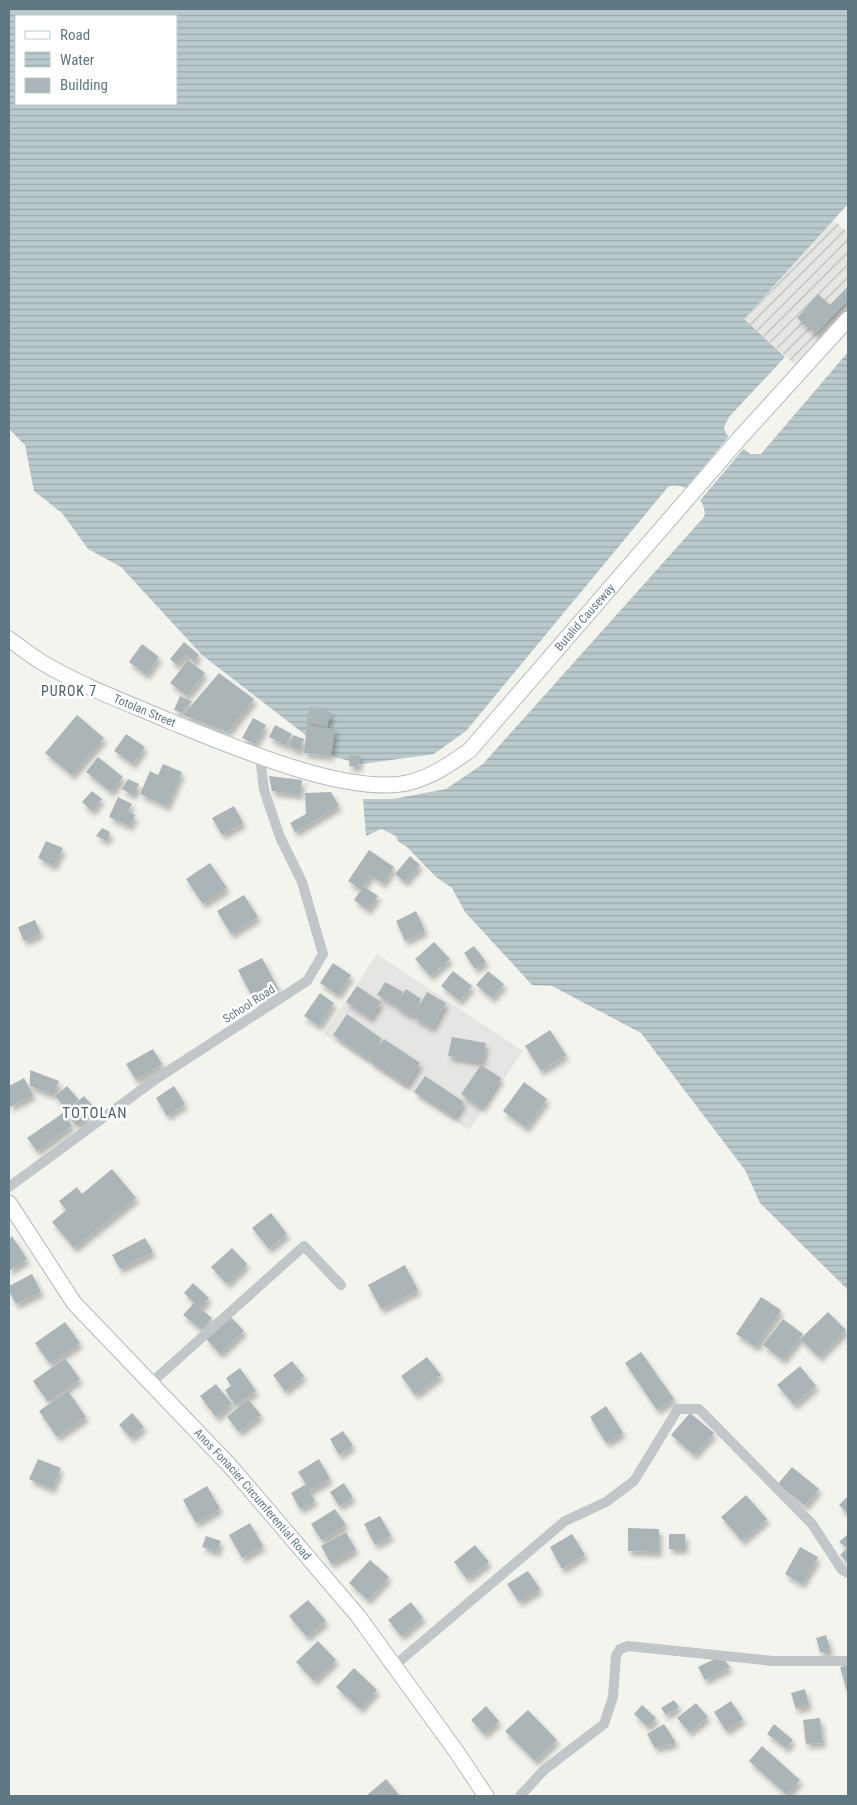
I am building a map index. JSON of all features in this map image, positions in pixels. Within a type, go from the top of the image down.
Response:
[{"type":"main road","name":"Butalid Causeway","points":[[260,756],[334,778],[376,784],[406,783],[440,772],[470,750],[739,439],[848,319]]},
{"type":"main road","name":"Totolan Street","points":[[9,639],[43,663],[92,688],[260,756]]},
{"type":"main road","name":"Anos Fonacier Circumferential Road","points":[[9,1203],[74,1303],[232,1467],[358,1616],[395,1664],[486,1796]]},
{"type":"street","name":"School Road","points":[[9,1187],[156,1079],[307,981],[323,954],[302,882],[280,837],[264,790],[260,756]]},
{"type":"street","points":[[151,1384],[304,1246],[341,1285]]},
{"type":"street","points":[[395,1664],[565,1521],[606,1502],[634,1481],[678,1409],[699,1409],[812,1524],[842,1570],[848,1573]]},
{"type":"street","points":[[520,1796],[544,1770],[604,1724],[613,1697],[616,1656],[620,1649],[628,1646],[773,1661],[848,1661]]},
{"type":"shaded area","points":[[834,220],[848,233],[848,308],[796,366],[744,319]]},
{"type":"shaded area","points":[[377,954],[523,1051],[469,1130],[324,1034]]},
{"type":"water","points":[[9,9],[848,9],[848,204],[744,319],[785,357],[729,417],[724,427],[726,434],[750,454],[761,454],[848,352],[848,1290],[760,1203],[745,1170],[641,1033],[552,986],[532,985],[465,912],[452,888],[436,877],[407,847],[398,841],[396,836],[381,829],[366,836],[363,799],[393,799],[446,789],[483,764],[704,517],[705,511],[699,498],[681,486],[668,487],[466,731],[434,754],[362,764],[334,757],[202,655],[121,567],[88,549],[62,513],[34,491],[25,445],[9,429]]},
{"type":"pier","points":[[731,434],[745,447],[698,503],[684,490]]},
{"type":"building","points":[[848,286],[848,300],[816,334],[797,318],[818,294],[830,305]]},
{"type":"building","points":[[184,642],[199,655],[194,662],[186,655],[177,665],[170,659]]},
{"type":"building","points":[[142,644],[159,657],[146,675],[129,662]]},
{"type":"building","points":[[188,660],[205,673],[187,696],[170,683]]},
{"type":"building","points":[[219,673],[254,699],[228,732],[183,715]]},
{"type":"building","points":[[180,696],[192,701],[182,713],[174,710]]},
{"type":"building","points":[[310,707],[331,712],[327,727],[306,722]]},
{"type":"building","points":[[77,715],[104,738],[72,775],[45,753]]},
{"type":"building","points":[[253,718],[266,725],[255,744],[242,738]]},
{"type":"building","points":[[275,725],[292,734],[286,746],[269,737]]},
{"type":"building","points":[[307,725],[335,729],[331,756],[304,753]]},
{"type":"building","points":[[126,734],[145,747],[133,764],[114,751]]},
{"type":"building","points":[[293,735],[304,739],[300,751],[288,746]]},
{"type":"building","points":[[350,755],[360,756],[359,767],[349,766]]},
{"type":"building","points":[[98,757],[123,777],[111,792],[86,772]]},
{"type":"building","points":[[163,764],[182,772],[167,806],[140,794],[150,771],[158,775]]},
{"type":"building","points":[[269,776],[302,780],[300,795],[272,791]]},
{"type":"building","points":[[128,779],[139,784],[133,795],[122,789]]},
{"type":"building","points":[[92,791],[102,799],[92,811],[82,802]]},
{"type":"building","points":[[331,792],[339,806],[295,832],[290,823],[306,814],[305,793]]},
{"type":"building","points":[[118,797],[132,804],[128,811],[135,815],[130,826],[109,817]]},
{"type":"building","points":[[234,806],[243,823],[222,835],[212,818]]},
{"type":"building","points":[[102,828],[110,832],[107,841],[96,836]]},
{"type":"building","points":[[46,841],[63,848],[54,866],[38,858]]},
{"type":"building","points":[[369,850],[394,867],[383,883],[371,875],[363,886],[378,896],[368,910],[354,900],[361,890],[348,881]]},
{"type":"building","points":[[410,856],[420,865],[405,882],[395,874]]},
{"type":"building","points":[[210,863],[227,888],[203,904],[186,879]]},
{"type":"building","points":[[244,895],[258,917],[231,934],[217,911]]},
{"type":"building","points":[[416,911],[425,931],[405,941],[396,921]]},
{"type":"building","points":[[35,920],[41,934],[24,941],[18,927]]},
{"type":"building","points":[[434,942],[450,959],[430,976],[415,959]]},
{"type":"building","points":[[474,946],[486,962],[475,969],[464,953]]},
{"type":"building","points":[[262,958],[279,990],[255,1002],[238,970]]},
{"type":"building","points":[[333,963],[351,975],[338,995],[320,983]]},
{"type":"building","points":[[453,971],[472,986],[460,1001],[441,986]]},
{"type":"building","points":[[488,971],[504,984],[492,998],[476,985]]},
{"type":"building","points":[[385,982],[403,992],[396,1005],[377,995]]},
{"type":"building","points":[[357,986],[381,1002],[370,1018],[346,1002]]},
{"type":"building","points":[[406,989],[421,999],[411,1016],[395,1006]]},
{"type":"building","points":[[427,992],[446,1003],[432,1028],[413,1017]]},
{"type":"building","points":[[320,993],[334,1003],[319,1026],[304,1016]]},
{"type":"building","points":[[347,1014],[382,1039],[368,1059],[333,1035]]},
{"type":"building","points":[[550,1030],[566,1055],[541,1071],[525,1046]]},
{"type":"building","points":[[452,1037],[486,1043],[482,1062],[448,1056]]},
{"type":"building","points":[[384,1039],[420,1063],[406,1085],[369,1061]]},
{"type":"building","points":[[153,1049],[162,1064],[136,1080],[126,1064]]},
{"type":"building","points":[[481,1065],[501,1078],[482,1108],[461,1094]]},
{"type":"building","points":[[30,1070],[59,1081],[54,1095],[30,1086]]},
{"type":"building","points":[[425,1076],[464,1102],[454,1117],[414,1092]]},
{"type":"building","points":[[24,1078],[33,1095],[10,1107],[9,1086]]},
{"type":"building","points":[[524,1082],[547,1099],[526,1128],[503,1111]]},
{"type":"building","points":[[67,1086],[79,1100],[67,1110],[55,1096]]},
{"type":"building","points":[[174,1086],[185,1104],[167,1116],[156,1098]]},
{"type":"building","points":[[84,1096],[92,1105],[88,1109],[86,1119],[77,1126],[66,1112]]},
{"type":"building","points":[[63,1113],[72,1126],[37,1151],[27,1138]]},
{"type":"building","points":[[112,1169],[136,1198],[74,1248],[52,1222],[66,1210],[59,1201],[77,1187],[82,1194]]},
{"type":"building","points":[[271,1213],[287,1234],[269,1249],[252,1228]]},
{"type":"building","points":[[12,1236],[27,1259],[9,1271],[9,1239]]},
{"type":"building","points":[[145,1238],[153,1252],[120,1269],[112,1255]]},
{"type":"building","points":[[232,1248],[247,1264],[227,1284],[211,1267]]},
{"type":"building","points":[[405,1265],[418,1290],[381,1309],[368,1285]]},
{"type":"building","points":[[32,1274],[41,1292],[16,1304],[9,1291],[9,1286]]},
{"type":"building","points":[[193,1283],[209,1298],[200,1308],[212,1318],[202,1330],[183,1315],[194,1303],[184,1293]]},
{"type":"building","points":[[761,1297],[781,1310],[756,1347],[736,1334]]},
{"type":"building","points":[[828,1312],[846,1330],[819,1357],[800,1339]]},
{"type":"building","points":[[230,1316],[244,1331],[220,1354],[205,1338]]},
{"type":"building","points":[[783,1319],[803,1334],[783,1360],[763,1345]]},
{"type":"building","points":[[65,1322],[80,1343],[50,1364],[35,1343]]},
{"type":"building","points":[[641,1352],[674,1399],[657,1410],[625,1363]]},
{"type":"building","points":[[427,1357],[441,1375],[415,1395],[401,1376]]},
{"type":"building","points":[[65,1358],[80,1379],[48,1402],[33,1381]]},
{"type":"building","points":[[292,1361],[304,1376],[285,1391],[273,1375]]},
{"type":"building","points":[[800,1366],[816,1386],[794,1405],[777,1385]]},
{"type":"building","points":[[240,1368],[256,1391],[235,1405],[225,1390],[231,1386],[226,1378]]},
{"type":"building","points":[[216,1384],[232,1404],[216,1417],[200,1396]]},
{"type":"building","points":[[68,1391],[86,1417],[57,1437],[39,1411]]},
{"type":"building","points":[[248,1399],[261,1415],[239,1432],[227,1417]]},
{"type":"building","points":[[606,1406],[623,1433],[606,1443],[590,1417]]},
{"type":"building","points":[[132,1413],[144,1427],[131,1438],[119,1425]]},
{"type":"building","points":[[690,1413],[714,1433],[694,1455],[671,1435]]},
{"type":"building","points":[[343,1431],[353,1446],[339,1455],[330,1439]]},
{"type":"building","points":[[38,1459],[61,1468],[52,1489],[29,1479]]},
{"type":"building","points":[[319,1459],[330,1479],[309,1491],[315,1501],[300,1509],[291,1493],[306,1484],[298,1472]]},
{"type":"building","points":[[792,1467],[819,1489],[805,1506],[778,1484]]},
{"type":"building","points":[[344,1483],[353,1498],[339,1506],[330,1492]]},
{"type":"building","points":[[207,1486],[220,1509],[196,1523],[183,1500]]},
{"type":"building","points":[[746,1495],[767,1519],[742,1541],[721,1517]]},
{"type":"building","points":[[848,1496],[848,1514],[839,1505]]},
{"type":"building","points":[[335,1509],[346,1525],[322,1541],[311,1524]]},
{"type":"building","points":[[380,1516],[391,1536],[375,1545],[364,1524]]},
{"type":"building","points":[[250,1523],[263,1546],[242,1558],[229,1535]]},
{"type":"building","points":[[628,1528],[659,1529],[659,1552],[628,1551]]},
{"type":"building","points":[[346,1532],[356,1550],[331,1564],[321,1546]]},
{"type":"building","points":[[572,1534],[585,1555],[562,1569],[550,1547]]},
{"type":"building","points":[[669,1534],[685,1534],[685,1549],[669,1549]]},
{"type":"building","points":[[848,1534],[848,1564],[840,1555],[847,1548],[839,1542]]},
{"type":"building","points":[[206,1536],[221,1541],[217,1552],[202,1547]]},
{"type":"building","points":[[475,1545],[489,1562],[467,1579],[454,1562]]},
{"type":"building","points":[[800,1547],[818,1557],[802,1584],[785,1574]]},
{"type":"building","points":[[370,1560],[389,1577],[368,1600],[349,1583]]},
{"type":"building","points":[[528,1571],[540,1589],[519,1602],[507,1584]]},
{"type":"building","points":[[308,1600],[326,1621],[307,1637],[289,1616]]},
{"type":"building","points":[[411,1602],[423,1618],[401,1636],[388,1620]]},
{"type":"building","points":[[826,1635],[831,1652],[820,1652],[816,1638]]},
{"type":"building","points":[[318,1641],[336,1660],[314,1681],[296,1662]]},
{"type":"building","points":[[721,1656],[730,1667],[705,1680],[698,1667]]},
{"type":"building","points":[[848,1665],[848,1695],[840,1667]]},
{"type":"building","points":[[354,1668],[377,1690],[360,1709],[336,1687]]},
{"type":"building","points":[[805,1689],[809,1705],[796,1709],[791,1693]]},
{"type":"building","points":[[674,1700],[679,1707],[666,1715],[661,1708]]},
{"type":"building","points":[[731,1701],[743,1719],[726,1731],[714,1712]]},
{"type":"building","points":[[696,1703],[708,1717],[689,1732],[677,1718]]},
{"type":"building","points":[[642,1705],[656,1718],[648,1727],[634,1714]]},
{"type":"building","points":[[486,1706],[499,1721],[484,1734],[471,1720]]},
{"type":"building","points":[[528,1710],[557,1740],[535,1761],[505,1731]]},
{"type":"building","points":[[820,1718],[823,1743],[806,1744],[803,1720]]},
{"type":"building","points":[[664,1724],[676,1743],[655,1748],[647,1734]]},
{"type":"building","points":[[774,1724],[793,1740],[786,1748],[767,1734]]},
{"type":"building","points":[[762,1746],[800,1780],[787,1795],[749,1761]]},
{"type":"building","points":[[386,1779],[400,1796],[366,1796]]},
{"type":"district","name":"PUROK 7","points":[[69,691]]},
{"type":"district","name":"TOTOLAN","points":[[95,1113]]}]
